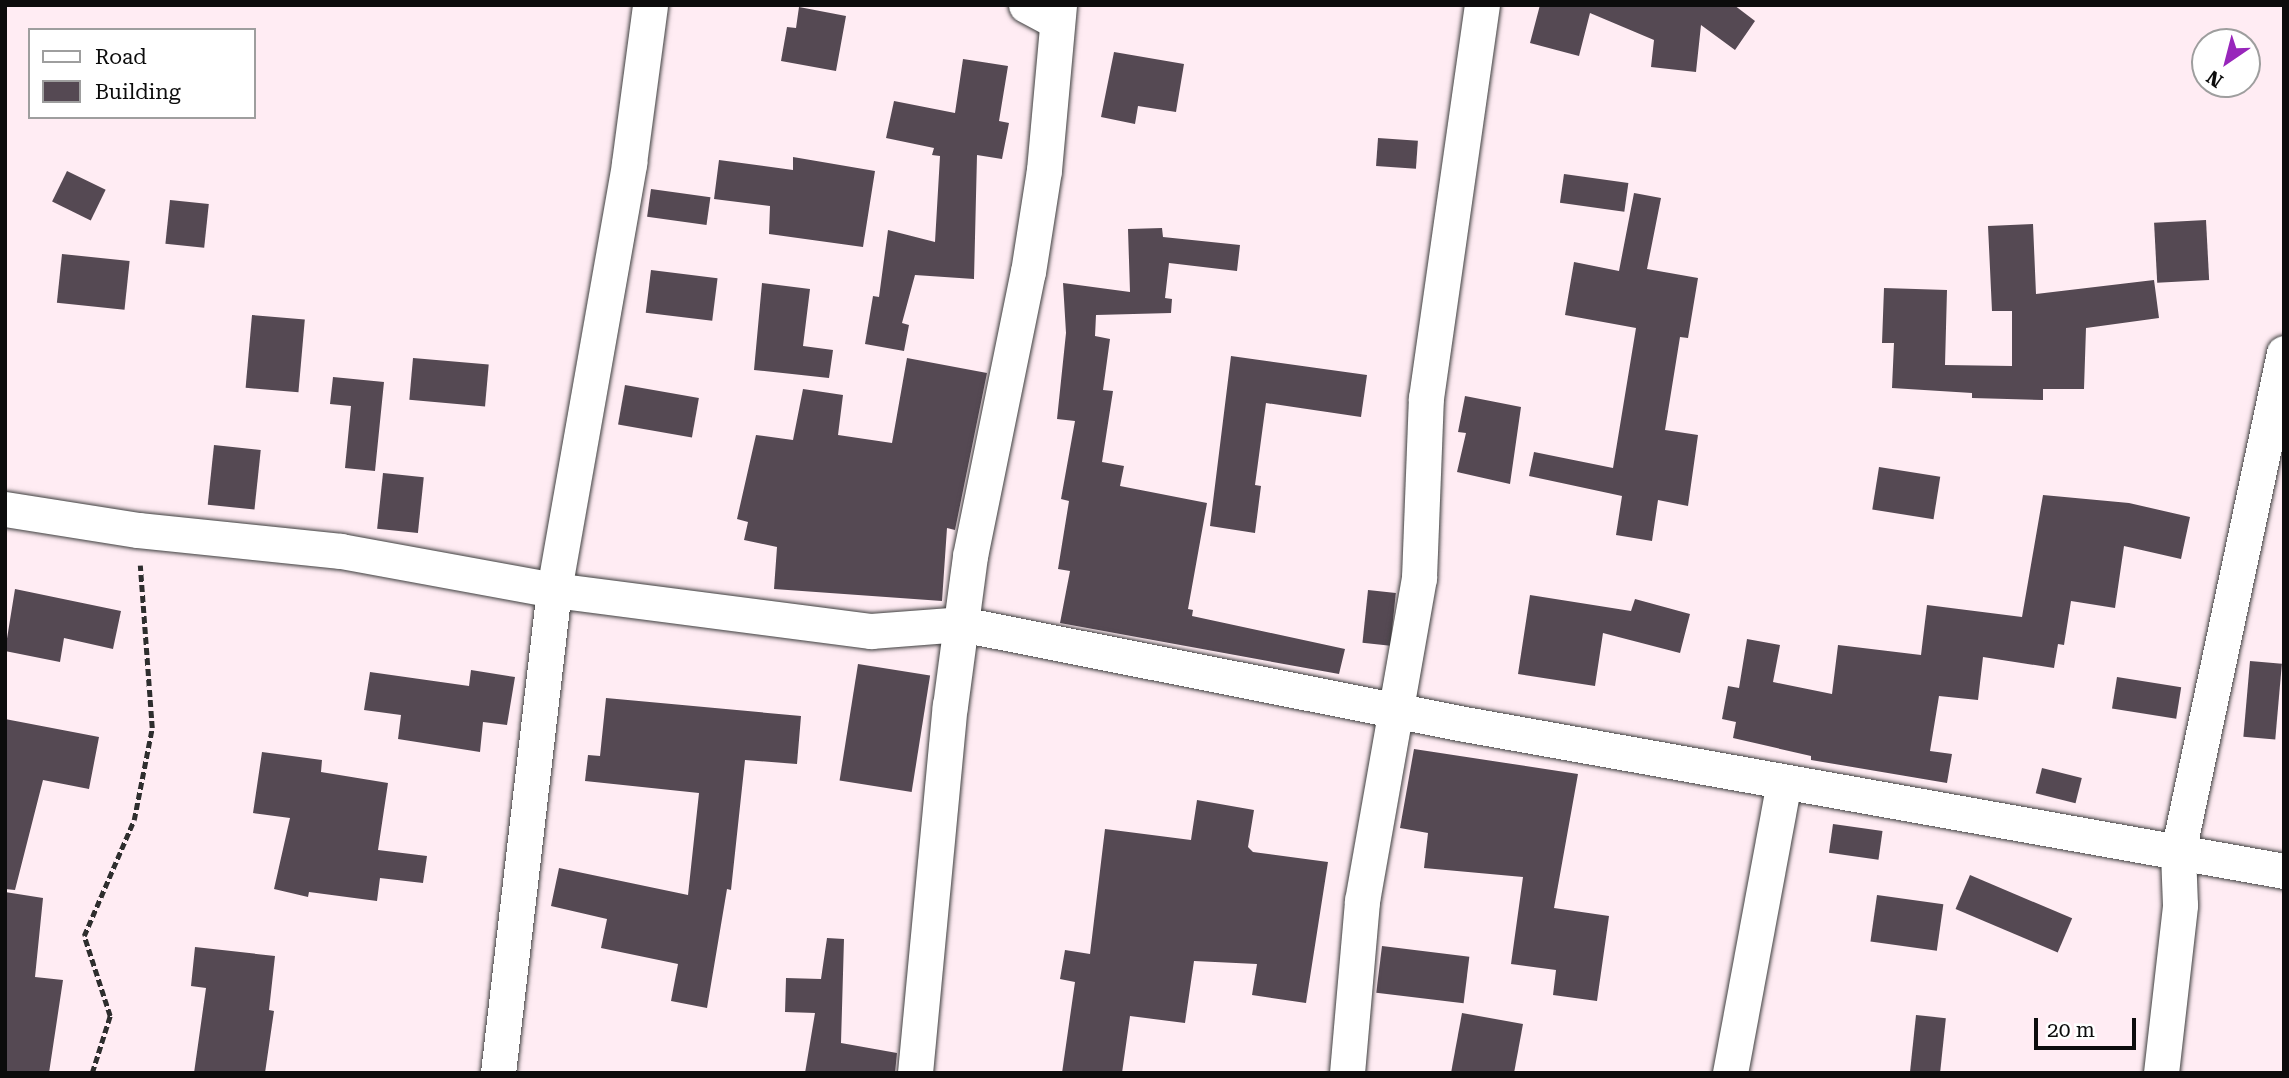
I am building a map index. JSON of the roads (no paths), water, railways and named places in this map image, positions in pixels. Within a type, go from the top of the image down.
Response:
[{"type":"street","points":[[498,1073],[554,590],[629,163],[650,5]]},
{"type":"street","points":[[1347,1073],[1362,901],[1399,711],[1419,578],[1426,398],[1482,5]]},
{"type":"street","points":[[915,1073],[970,555],[1028,272],[1044,170],[1047,11]]},
{"type":"street","points":[[2161,1073],[2180,905],[2178,852],[2284,353]]},
{"type":"street","points":[[5,509],[138,530],[341,551],[554,590],[871,631],[961,624],[1399,711],[2284,871]]},
{"type":"street","points":[[1730,1073],[1784,782]]}]
